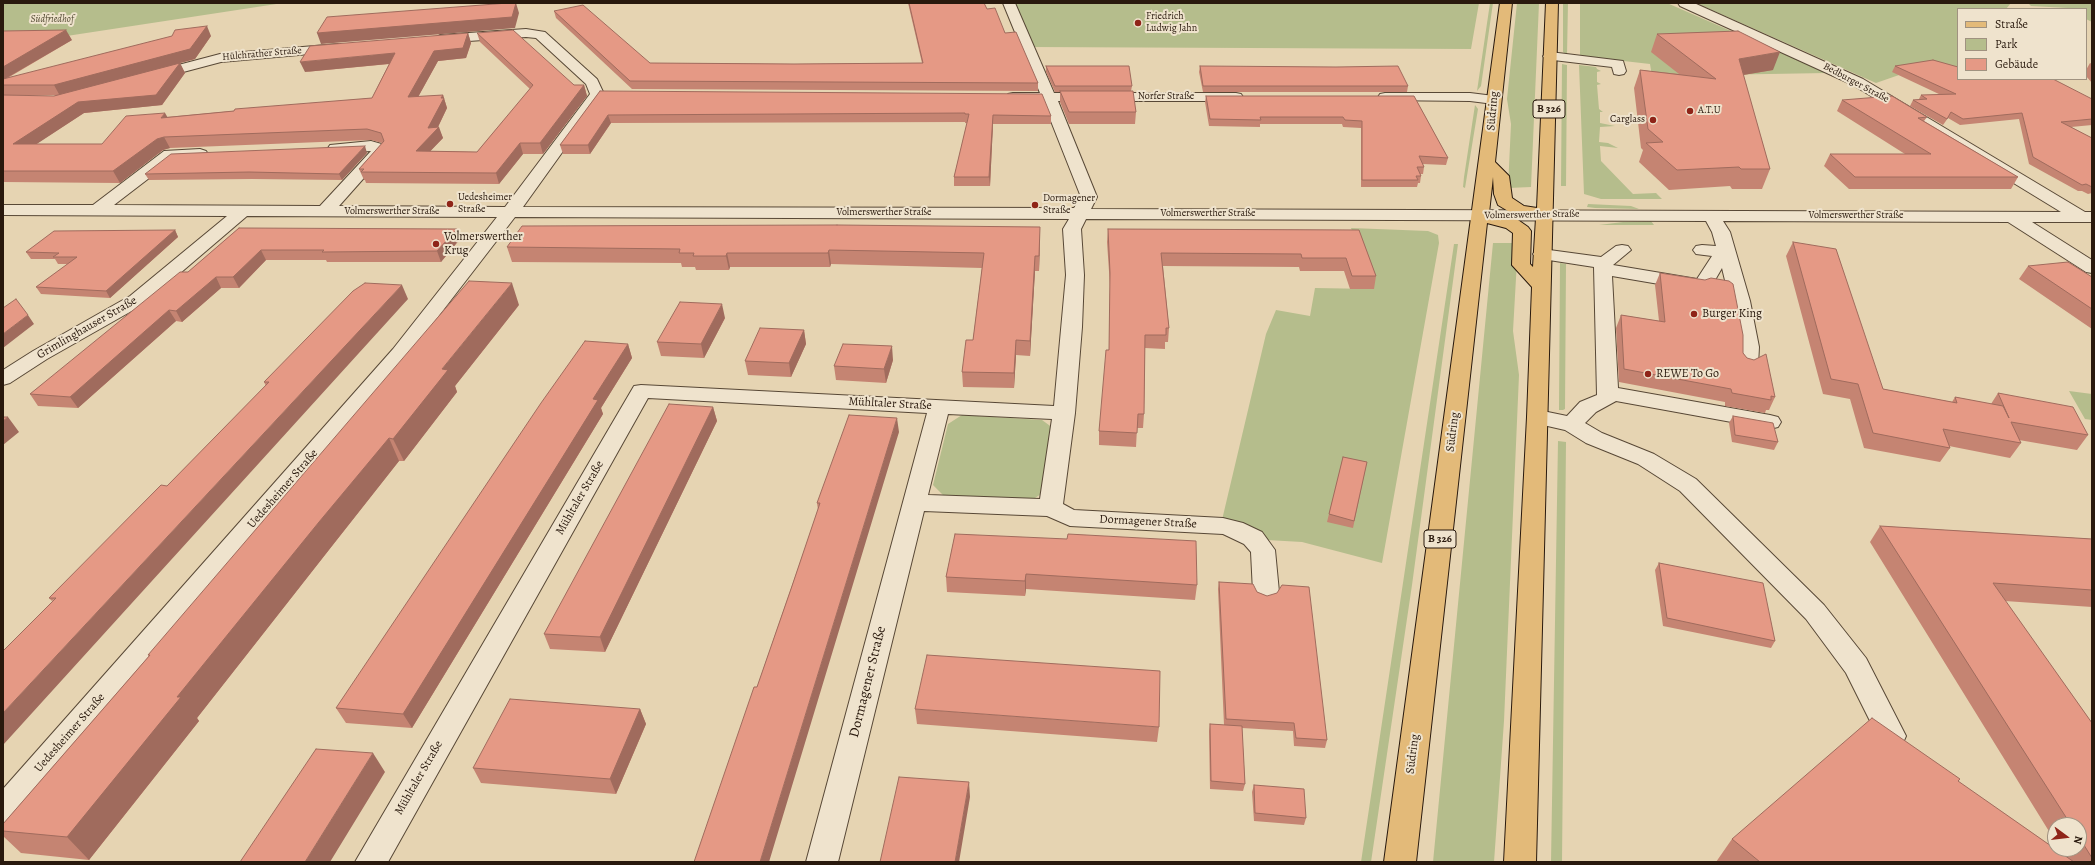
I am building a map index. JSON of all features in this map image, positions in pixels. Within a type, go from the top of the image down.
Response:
[{"type":"main road","name":"Südring","points":[[1400,862],[1506,3]]},
{"type":"main road","name":"B 326","points":[[1520,862],[1538,417],[1542,254],[1545,215],[1552,3]]},
{"type":"main road","points":[[1487,164],[1501,176],[1504,201],[1519,210],[1545,215]]},
{"type":"main road","points":[[1480,216],[1512,224],[1522,231],[1521,265],[1541,286]]},
{"type":"street","points":[[1009,3],[1070,146],[1089,197],[1072,229],[1075,275],[1064,413],[1050,508]]},
{"type":"street","name":"Bedburger Straße","points":[[1684,3],[1851,78],[2086,217]]},
{"type":"street","points":[[428,40],[526,33],[540,35],[592,82],[597,94],[613,94]]},
{"type":"street","name":"Hülchrather Straße","points":[[144,78],[220,58],[351,47]]},
{"type":"street","points":[[1550,56],[1618,64],[1619,71]]},
{"type":"street","name":"Uedesheimer Straße","points":[[3,811],[400,353],[510,212],[597,94]]},
{"type":"street","name":"Norfer Straße","points":[[1002,97],[1248,97]]},
{"type":"street","points":[[1375,97],[1470,97],[1494,100]]},
{"type":"street","name":"Volmerswerther Straße","points":[[323,148],[370,146],[379,148],[379,152],[373,159],[324,212]]},
{"type":"street","points":[[97,210],[170,154],[212,153]]},
{"type":"street","name":"Volmerswerther Straße","points":[[3,210],[2086,217]]},
{"type":"street","name":"Grimlinghauser Straße","points":[[3,378],[40,355],[94,326],[137,300],[243,211]]},
{"type":"street","points":[[1711,215],[1721,232],[1740,301],[1748,339],[1748,365]]},
{"type":"street","points":[[2011,216],[2092,268]]},
{"type":"street","points":[[1603,266],[1622,250]]},
{"type":"street","points":[[1702,250],[1726,252]]},
{"type":"street","points":[[1542,254],[1700,285],[1704,283],[1715,264],[1726,252]]},
{"type":"street","points":[[1572,424],[1588,407],[1608,398],[1603,266]]},
{"type":"street","name":"Mühltaler Straße","points":[[371,862],[641,391],[939,407]]},
{"type":"street","points":[[1607,392],[1762,416]]},
{"type":"street","points":[[939,407],[1064,413]]},
{"type":"street","name":"Dormagener Straße","points":[[822,862],[939,407]]},
{"type":"street","points":[[1538,417],[1572,424],[1594,438],[1646,459],[1688,485],[1815,612],[1856,666],[1892,736]]},
{"type":"street","name":"Dormagener Straße","points":[[914,503],[1050,508],[1070,518],[1223,526],[1244,532],[1253,538],[1262,550],[1266,592]]},
{"type":"green space","name":"Südfriedhof","points":[[3,3],[283,3],[47,39],[3,39]]},
{"type":"green space","points":[[1012,3],[1479,3],[1471,49],[1031,47]]},
{"type":"green space","points":[[1490,3],[1493,3],[1481,86],[1477,91]]},
{"type":"green space","points":[[1517,3],[1539,3],[1531,187],[1508,188],[1511,124],[1507,99]]},
{"type":"green space","points":[[1563,3],[1568,3],[1567,55],[1563,52]]},
{"type":"green space","points":[[1580,3],[1667,3],[1827,73],[1652,76],[1650,64],[1580,56]]},
{"type":"green space","points":[[1696,3],[2011,3],[2007,8],[1957,8],[1957,77],[1899,75],[1876,83]]},
{"type":"green space","points":[[2028,3],[2092,3],[2092,22],[2087,20],[2087,8],[2031,6]]},
{"type":"green space","points":[[1562,64],[1567,65],[1566,186],[1561,186]]},
{"type":"green space","points":[[1579,65],[1596,67],[1601,71],[1597,72],[1597,82],[1601,84],[1597,85],[1599,109],[1603,112],[1600,112],[1600,123],[1615,126],[1600,127],[1599,142],[1608,143],[1618,148],[1600,146],[1601,161],[1633,194],[1656,193],[1662,199],[1601,199],[1584,194]]},
{"type":"green space","points":[[1475,105],[1478,109],[1465,188],[1463,187],[1464,177]]},
{"type":"green space","points":[[1588,204],[1631,206],[1639,209],[1595,208],[1587,207]]},
{"type":"green space","points":[[1651,221],[1654,225],[1599,225],[1623,222]]},
{"type":"green space","points":[[1351,228],[1428,231],[1438,235],[1439,243],[1382,563],[1302,542],[1267,540],[1222,520],[1266,334],[1276,310],[1310,316],[1315,288],[1373,289]]},
{"type":"green space","points":[[1493,243],[1518,243],[1513,331],[1519,375],[1504,721],[1494,862],[1433,862]]},
{"type":"green space","points":[[1454,244],[1458,244],[1412,585],[1371,862],[1361,862]]},
{"type":"green space","points":[[1560,263],[1566,264],[1565,409],[1563,410],[1559,410]]},
{"type":"green space","points":[[2069,391],[2092,394],[2092,420],[2085,419]]},
{"type":"green space","points":[[962,415],[1042,420],[1053,428],[1044,492],[1029,502],[944,496],[933,485],[948,424]]},
{"type":"green space","points":[[1558,441],[1566,442],[1562,862],[1551,862]]},
{"type":"building","points":[[516,3],[512,17],[317,33],[327,17]]},
{"type":"building","points":[[909,3],[984,3],[987,9],[995,8],[1005,33],[1016,32],[1038,83],[630,81],[554,11],[583,5],[650,63],[923,63]]},
{"type":"building","points":[[207,26],[190,49],[54,85],[3,85],[3,79],[172,36],[175,30]]},
{"type":"building","points":[[66,30],[3,67],[3,31]]},
{"type":"building","points":[[513,30],[574,85],[584,85],[540,143],[520,143],[496,173],[361,172],[364,169],[359,169],[384,141],[381,133],[367,129],[164,137],[157,139],[113,171],[3,171],[3,95],[54,96],[180,63],[156,95],[78,102],[13,144],[102,144],[126,116],[165,113],[161,118],[234,111],[235,109],[372,98],[395,53],[300,62],[310,46],[468,33],[463,48],[434,51],[408,97],[443,95],[441,98],[444,98],[428,128],[439,127],[416,151],[477,152],[533,85],[477,33]]},
{"type":"building","points":[[1738,31],[1780,52],[1739,59],[1770,169],[1741,169],[1739,167],[1677,170],[1646,143],[1663,142],[1648,129],[1640,70],[1716,79],[1657,34]]},
{"type":"building","points":[[1933,60],[1957,67],[1957,80],[2055,80],[2092,99],[2092,119],[2061,122],[2092,138],[2092,187],[2086,184],[2082,185],[2033,157],[2022,113],[1963,119],[1951,112],[1947,119],[1913,100],[1927,99],[1921,95],[1956,94],[1895,66]]},
{"type":"building","points":[[1046,66],[1129,66],[1132,86],[1055,86]]},
{"type":"building","points":[[1200,66],[1398,66],[1408,86],[1203,86]]},
{"type":"building","points":[[600,91],[1042,94],[1051,116],[993,115],[989,177],[954,177],[969,114],[965,113],[608,115],[588,145],[560,145]]},
{"type":"building","points":[[1060,91],[1133,91],[1136,112],[1069,112]]},
{"type":"building","points":[[1206,96],[1414,96],[1448,158],[1419,156],[1424,167],[1417,167],[1421,176],[1416,176],[1418,180],[1362,180],[1362,121],[1345,120],[1343,117],[1260,117],[1261,120],[1210,119]]},
{"type":"building","points":[[1892,96],[1927,117],[1918,118],[2018,177],[1855,177],[1830,154],[1931,154],[1842,100]]},
{"type":"building","points":[[365,146],[339,174],[249,172],[145,174],[171,154]]},
{"type":"building","points":[[837,225],[1040,227],[1039,256],[1035,256],[1030,341],[1016,340],[1014,373],[962,372],[966,340],[973,340],[984,253],[829,250],[828,253],[727,253],[726,256],[693,256],[694,253],[679,253],[680,249],[507,247],[522,226]]},
{"type":"building","points":[[239,228],[457,229],[437,251],[322,252],[324,250],[261,250],[233,277],[216,277],[176,311],[169,310],[70,397],[30,394],[180,272],[188,272]]},
{"type":"building","points":[[1108,229],[1359,230],[1376,276],[1352,276],[1346,258],[1302,258],[1301,254],[1161,253],[1169,328],[1166,328],[1166,335],[1145,335],[1144,414],[1138,414],[1137,433],[1099,431],[1106,350],[1109,350],[1110,273]]},
{"type":"building","points":[[175,230],[106,291],[36,287],[77,257],[53,257],[59,253],[26,252],[54,231]]},
{"type":"building","points":[[1793,242],[1836,249],[1883,389],[1957,403],[1955,397],[2003,406],[2009,418],[1998,393],[2073,407],[2088,435],[2011,422],[2021,443],[1943,429],[1950,448],[1873,433],[1858,384],[1831,379]]},
{"type":"building","points":[[2068,262],[2092,277],[2092,309],[2028,266]]},
{"type":"building","points":[[1660,273],[1705,280],[1711,278],[1729,281],[1733,284],[1743,335],[1743,353],[1747,358],[1754,360],[1766,354],[1775,397],[1771,396],[1771,400],[1732,393],[1731,389],[1624,369],[1621,315],[1665,322]]},
{"type":"building","points":[[469,281],[512,283],[442,369],[448,370],[393,439],[389,438],[319,522],[177,697],[181,697],[67,837],[3,831],[3,824],[150,655],[148,655]]},
{"type":"building","points":[[365,283],[402,285],[3,713],[3,651],[56,598],[49,598],[161,485],[167,486],[269,382],[264,382],[353,291]]},
{"type":"building","points":[[16,299],[28,315],[3,334],[3,308]]},
{"type":"building","points":[[680,302],[722,304],[701,344],[657,342]]},
{"type":"building","points":[[760,328],[804,330],[789,363],[745,361]]},
{"type":"building","points":[[585,341],[628,344],[593,399],[598,400],[403,714],[336,708],[541,403]]},
{"type":"building","points":[[843,344],[892,346],[884,369],[834,366]]},
{"type":"building","points":[[669,404],[713,407],[600,637],[544,634]]},
{"type":"building","points":[[849,415],[897,418],[760,862],[694,862],[754,687],[757,687],[820,503],[817,503]]},
{"type":"building","points":[[1733,416],[1773,423],[1778,442],[1735,435]]},
{"type":"building","points":[[1343,457],[1367,462],[1354,521],[1329,514]]},
{"type":"building","points":[[1880,526],[2092,539],[2092,590],[1993,583],[2092,723],[2092,858],[2087,850],[2087,817],[2066,817]]},
{"type":"building","points":[[955,534],[1067,539],[1068,534],[1196,541],[1197,585],[1026,574],[1025,581],[946,577]]},
{"type":"building","points":[[1659,563],[1763,583],[1775,641],[1667,618]]},
{"type":"building","points":[[1219,582],[1253,584],[1257,592],[1267,596],[1277,593],[1282,585],[1309,587],[1327,740],[1296,738],[1294,723],[1226,719]]},
{"type":"building","points":[[927,655],[1160,671],[1159,727],[915,709]]},
{"type":"building","points":[[510,699],[640,709],[610,779],[473,768]]},
{"type":"building","points":[[1872,718],[1960,779],[1958,781],[2047,843],[2047,857],[2067,857],[2074,862],[1760,862],[1732,839]]},
{"type":"building","points":[[1210,724],[1242,726],[1245,784],[1211,781]]},
{"type":"building","points":[[316,749],[373,753],[305,862],[240,862]]},
{"type":"building","points":[[899,777],[969,782],[955,862],[880,862]]},
{"type":"building","points":[[1254,785],[1304,789],[1306,818],[1255,813]]},
{"type":"place","name":"Friedrich Ludwig Jahn","points":[[1138,23]]},
{"type":"place","name":"A.T.U","points":[[1690,111]]},
{"type":"place","name":"Carglass","points":[[1653,120]]},
{"type":"place","name":"Uedesheimer Straße","points":[[450,204]]},
{"type":"place","name":"Dormagener Straße","points":[[1035,205]]},
{"type":"place","name":"Volmerswerther Krug","points":[[436,244]]},
{"type":"place","name":"Burger King","points":[[1694,314]]},
{"type":"place","name":"REWE To Go","points":[[1648,374]]}]
